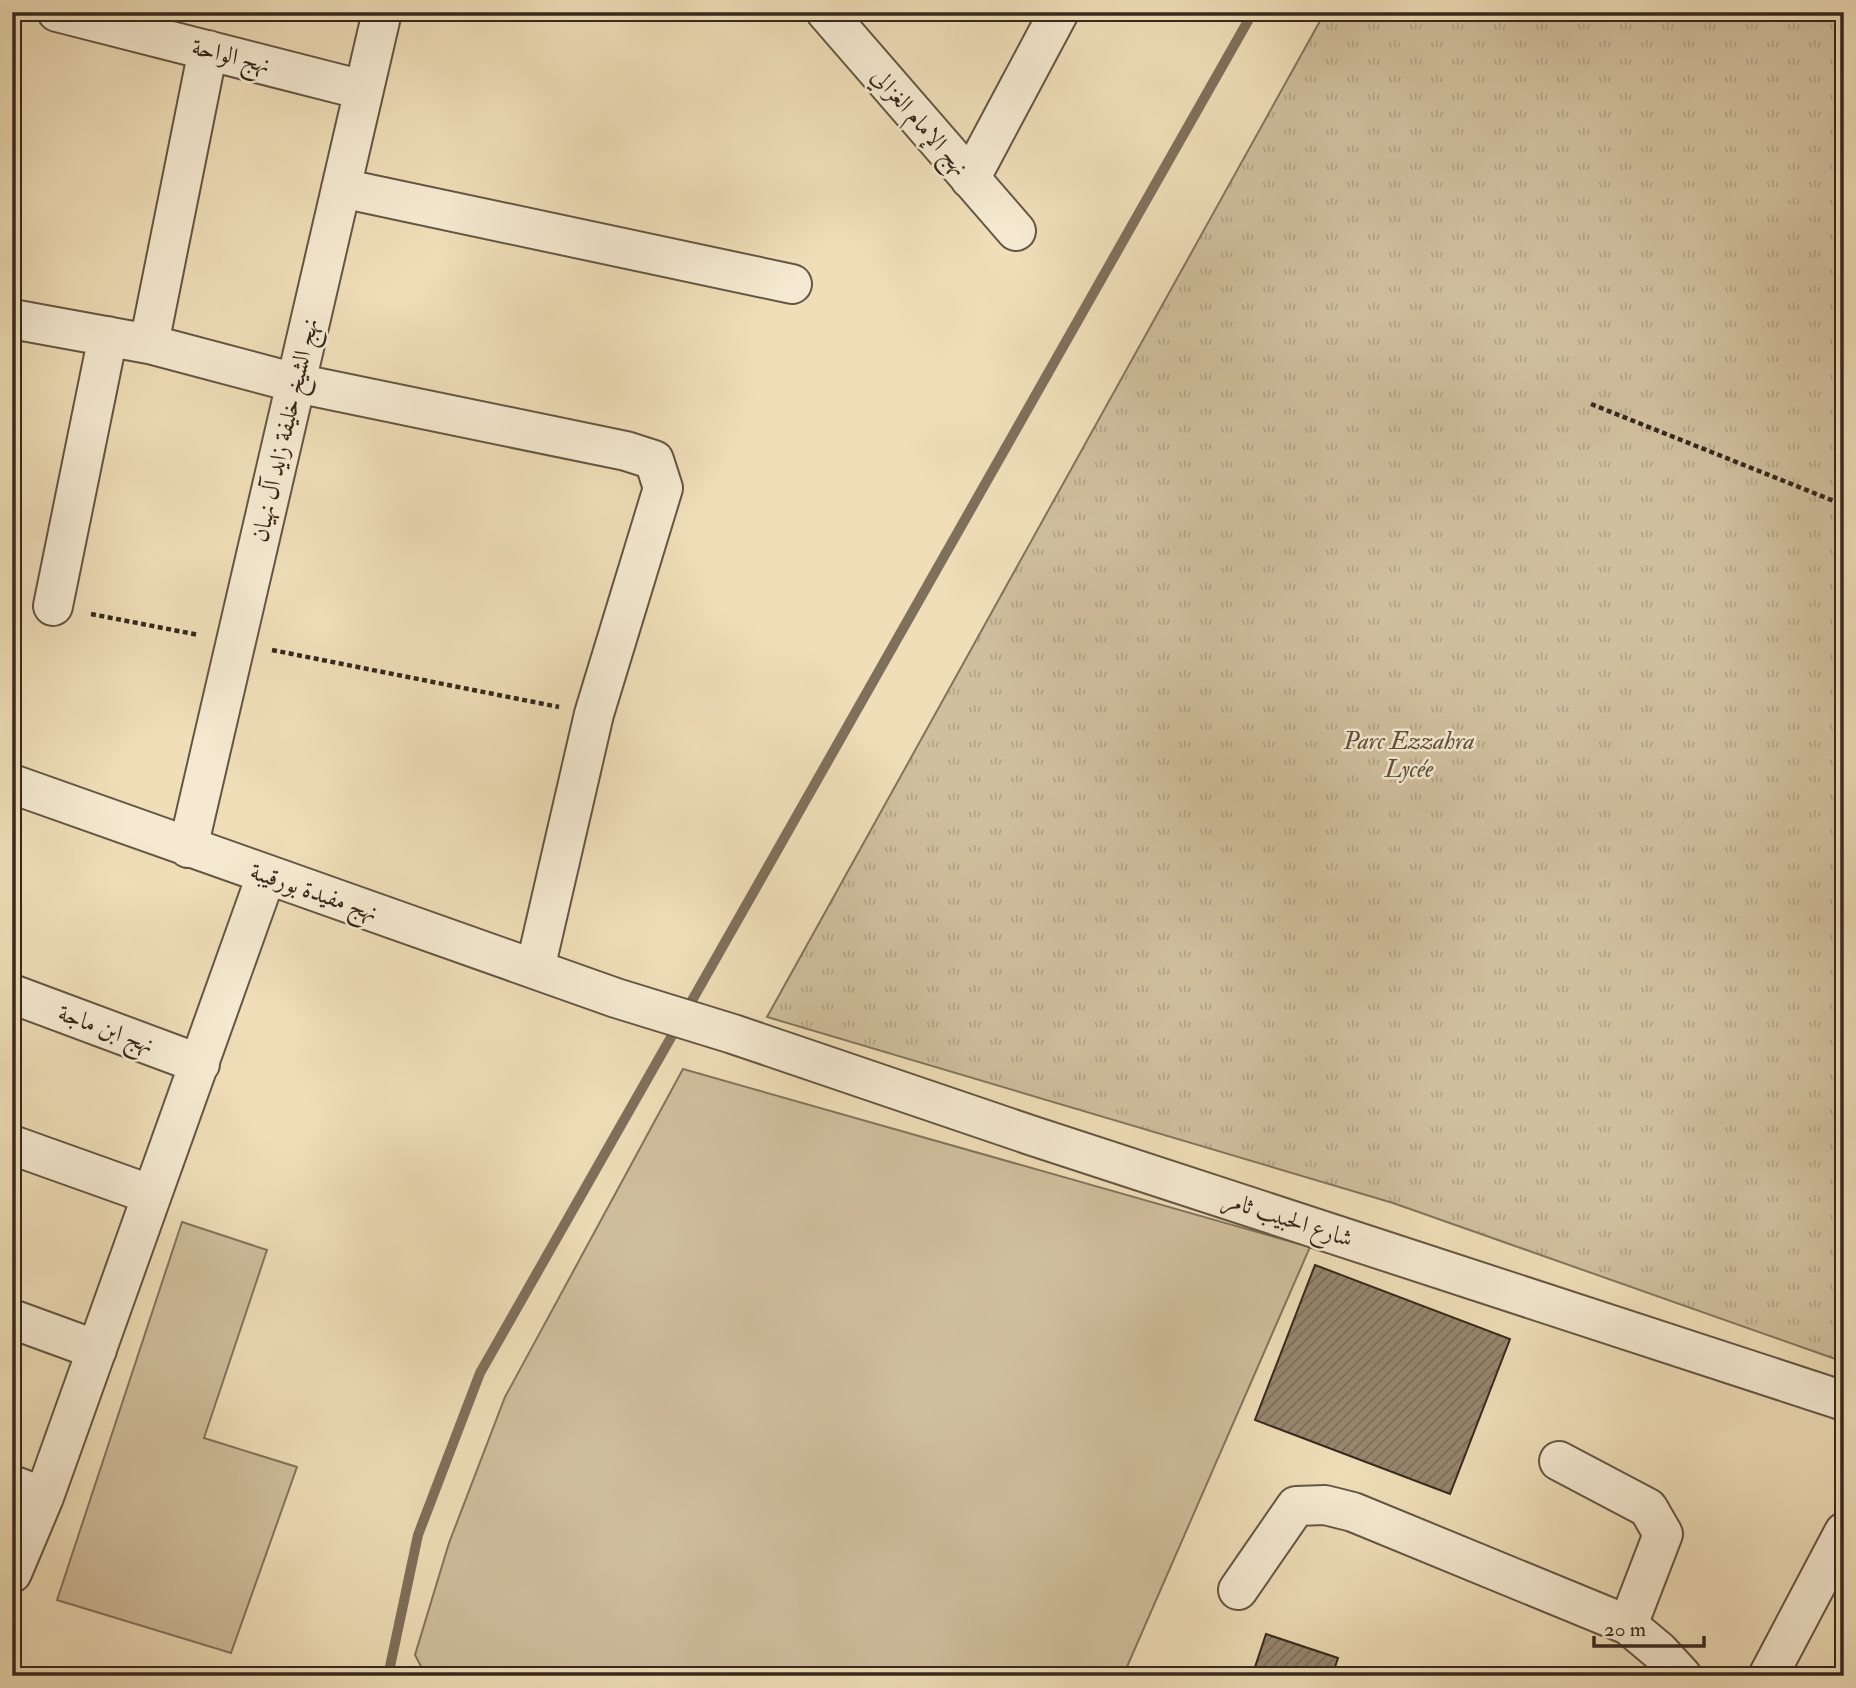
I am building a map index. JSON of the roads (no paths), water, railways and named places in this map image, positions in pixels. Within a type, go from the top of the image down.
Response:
[{"type":"street","name":"نهج الواحة","points":[[57,12],[363,90]]},
{"type":"street","name":"نهج الشيخ خليفة زايد آل نهيان","points":[[188,848],[382,12]]},
{"type":"street","name":"نهج الإمام الغزالي","points":[[825,12],[1016,232]]},
{"type":"street","points":[[970,179],[1059,13]]},
{"type":"street","points":[[149,344],[208,50]]},
{"type":"street","points":[[341,188],[792,285]]},
{"type":"street","points":[[12,319],[149,344],[296,383],[654,460],[663,488],[594,714],[535,969]]},
{"type":"street","points":[[53,606],[108,336]]},
{"type":"street","name":"نهج مفيدة بورقيبة","points":[[12,784],[616,998]]},
{"type":"street","points":[[12,1573],[28,1491],[97,1350],[266,876]]},
{"type":"street","name":"نهج ابن ماجة","points":[[12,994],[200,1064]]},
{"type":"street","name":"شارع الحبيب ثامر","points":[[616,998],[733,1034],[1030,1135],[1844,1401]]},
{"type":"street","points":[[12,1144],[152,1195]]},
{"type":"street","points":[[12,1319],[97,1350]]},
{"type":"street","points":[[1559,1461],[1648,1508],[1663,1534],[1628,1625]]},
{"type":"street","points":[[1238,1590],[1296,1506],[1325,1505],[1353,1511],[1628,1625],[1659,1651],[1682,1676]]},
{"type":"street","points":[[1768,1676],[1844,1532]]},
{"type":"waterway","points":[[686,1011],[1253,12]]},
{"type":"waterway","points":[[388,1676],[418,1535],[480,1373],[678,1025]]},
{"type":"park label","name":"Parc Ezzahra Lycée","points":[[1409,755]]}]
